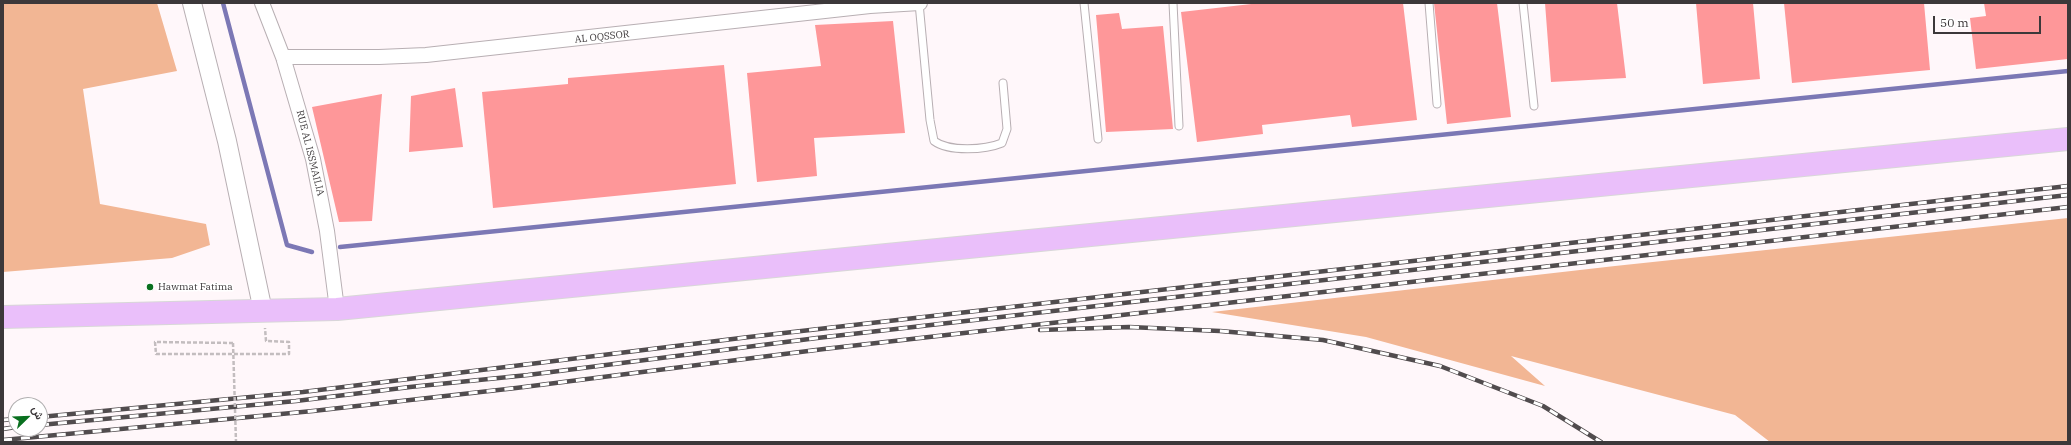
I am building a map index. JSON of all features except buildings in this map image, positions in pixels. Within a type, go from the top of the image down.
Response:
[{"type":"main road","points":[[3,317],[336,309],[2068,139]]},
{"type":"street","points":[[192,3],[225,134],[264,311]]},
{"type":"street","name":"RUE AL ISSMAILIA","points":[[262,3],[283,56],[305,130],[321,195],[336,309]]},
{"type":"street","name":"AL OQSSOR","points":[[283,56],[380,57],[426,55],[862,7],[920,3]]},
{"type":"lane","points":[[920,3],[930,120],[934,141],[940,146],[950,148],[985,147],[1002,143],[1007,129],[1003,83]]},
{"type":"lane","points":[[1084,3],[1098,139]]},
{"type":"lane","points":[[1173,3],[1179,126]]},
{"type":"lane","points":[[1429,3],[1437,104]]},
{"type":"lane","points":[[1523,3],[1534,106]]},
{"type":"path","points":[[236,442],[233,343],[155,342],[156,354],[289,354],[289,342],[266,341]]},
{"type":"shaded area","points":[[3,3],[157,3],[177,71],[83,89],[100,204],[206,224],[210,245],[172,258],[3,272]]},
{"type":"shaded area","points":[[2068,218],[2068,442],[1770,442],[1735,415],[1511,356],[1545,386],[1366,337],[1212,312],[1615,266]]},
{"type":"waterway","points":[[223,3],[287,245],[312,252]]},
{"type":"waterway","points":[[340,247],[2068,71]]},
{"type":"railway","points":[[48,416],[303,392],[749,337],[2068,186]]},
{"type":"railway","points":[[48,424],[296,401],[410,387],[528,375],[817,338],[2068,195]]},
{"type":"railway","points":[[3,440],[313,411],[516,388],[824,349],[2068,207]]},
{"type":"railway","points":[[1040,330],[1129,327],[1220,331],[1323,340],[1440,366],[1543,406],[1601,442]]},
{"type":"railway","points":[[3,420],[8,420]]},
{"type":"railway","points":[[3,429],[8,428]]},
{"type":"place","name":"Hawmat Fatima","points":[[150,287]]}]
